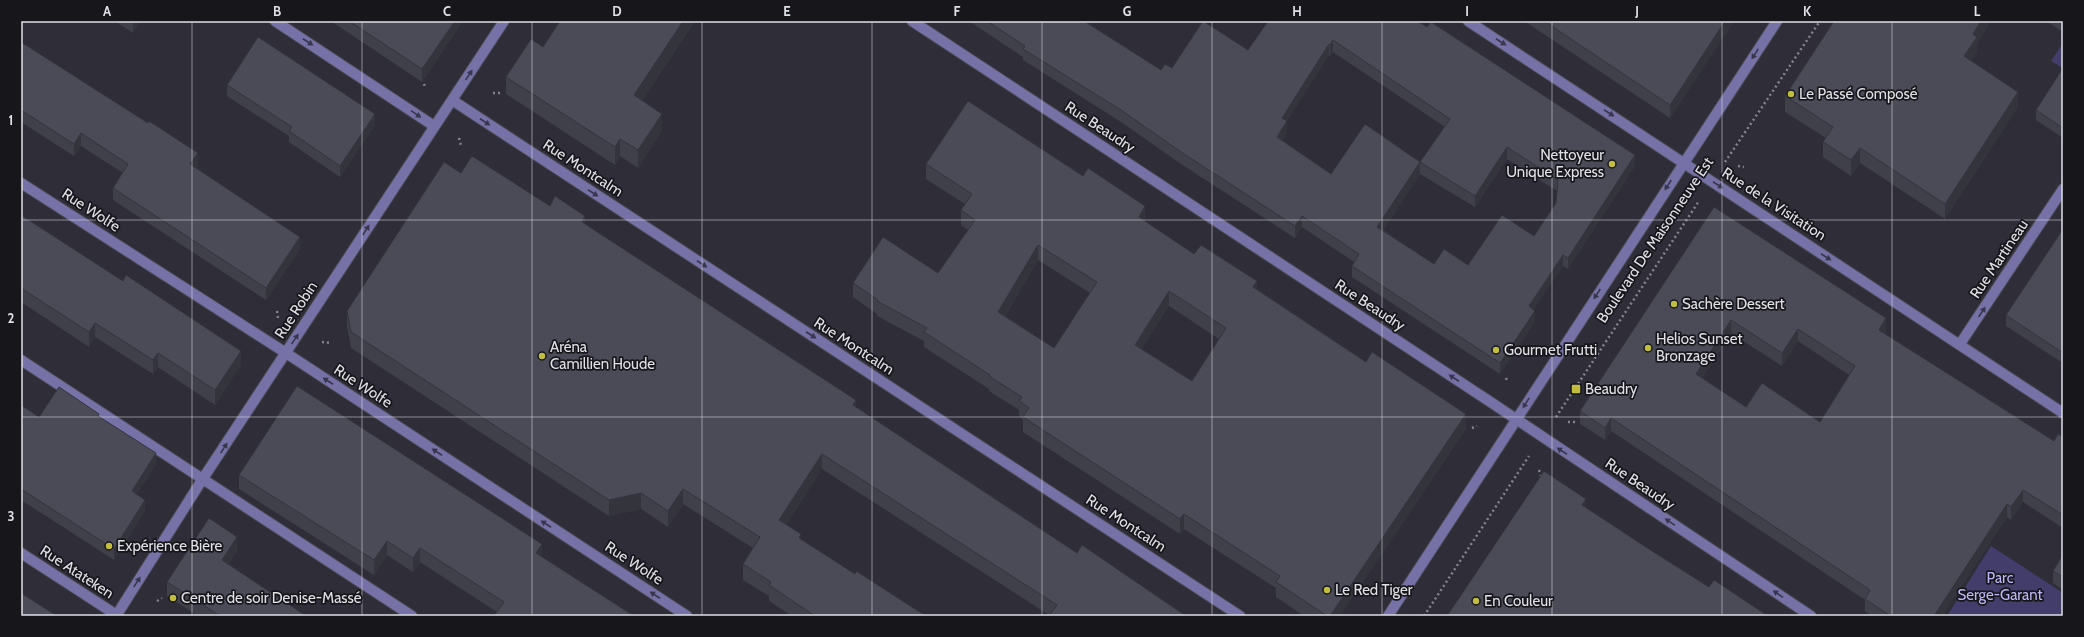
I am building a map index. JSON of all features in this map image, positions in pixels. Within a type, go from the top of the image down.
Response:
[{"type":"street","points":[[275,21],[434,126]]},
{"type":"street","name":"Rue Robin","points":[[116,616],[202,480],[504,21]]},
{"type":"street","name":"Rue Beaudry","points":[[912,21],[1811,616]]},
{"type":"street","name":"Rue de la Visitation","points":[[1468,21],[2063,413]]},
{"type":"street","name":"Boulevard De Maisonneuve Est","points":[[1388,616],[1776,21]]},
{"type":"street","name":"Rue Montcalm","points":[[452,100],[1240,616]]},
{"type":"street","name":"Rue Wolfe","points":[[21,183],[286,353],[688,616]]},
{"type":"street","name":"Rue Martineau","points":[[1960,344],[2063,190]]},
{"type":"street","points":[[21,360],[202,480],[412,616]]},
{"type":"street","name":"Rue Atateken","points":[[21,553],[116,616]]},
{"type":"path","name":"Boulevard De Maisonneuve Est","points":[[1424,616],[1712,181],[1820,21]]},
{"type":"path","points":[[493,93],[500,93]]},
{"type":"path","points":[[459,138],[461,146]]},
{"type":"path","points":[[1738,166],[1744,167]]},
{"type":"path","points":[[277,311],[278,318]]},
{"type":"path","points":[[322,342],[331,343]]},
{"type":"path","points":[[1568,422],[1575,422]]},
{"type":"path","points":[[1472,428],[1477,426]]},
{"type":"path","points":[[1539,470],[1541,476]]},
{"type":"path","points":[[157,601],[162,598]]},
{"type":"green space","points":[[2063,43],[2063,68],[2051,61]]},
{"type":"green space","name":"Parc Serge-Garant","points":[[1991,546],[2063,593],[2063,616],[1947,616]]},
{"type":"building","points":[[349,21],[455,21],[422,69]]},
{"type":"building","points":[[560,21],[683,21],[634,95],[662,114],[638,150],[620,139],[615,147],[506,77],[531,39],[543,47]]},
{"type":"building","points":[[987,21],[1084,21],[1161,70],[1165,64],[1172,68],[1203,21],[1248,50],[1268,21],[1417,21],[1427,27],[1431,22],[1635,155],[1568,258],[1563,255],[1529,306],[1535,311],[1500,363],[1352,266],[1359,254],[1302,216],[1295,226],[1181,152],[1121,110],[1023,49],[1025,46]],"holes":[[[1333,40],[1450,119],[1420,162],[1365,124],[1331,174],[1277,137],[1287,121],[1282,118]],[[1507,147],[1558,180],[1556,203],[1534,236],[1502,215],[1468,265],[1444,249],[1434,264],[1377,227],[1420,162],[1475,196]]]},
{"type":"building","points":[[1544,21],[1725,21],[1670,105]]},
{"type":"building","points":[[1834,21],[1981,21],[1973,34],[1977,37],[1964,56],[2018,92],[1945,204],[1860,148],[1851,160],[1823,142],[1833,127],[1785,96]]},
{"type":"building","points":[[258,37],[375,114],[340,166],[289,131],[292,127],[227,85]]},
{"type":"building","points":[[21,42],[198,153],[190,164],[300,237],[266,288],[113,188],[128,164],[81,133],[74,144],[21,110]]},
{"type":"building","points":[[2063,68],[2063,128],[2036,110]]},
{"type":"building","points":[[968,101],[1083,176],[1088,168],[1145,206],[1139,217],[1194,254],[1201,245],[1257,281],[1253,287],[1366,362],[1372,352],[1466,414],[1330,616],[1327,616],[1276,582],[1280,576],[1184,514],[1180,519],[1023,417],[1029,408],[1019,401],[1022,397],[924,332],[927,328],[877,301],[878,300],[853,283],[883,237],[938,273],[975,220],[961,210],[972,194],[926,164]],"holes":[[[1038,245],[1097,282],[1054,348],[998,312]],[[1169,291],[1226,328],[1192,381],[1135,345]]]},
{"type":"building","points":[[472,156],[550,206],[555,196],[585,216],[582,222],[856,400],[853,405],[1077,553],[1082,545],[1186,616],[1049,616],[1057,605],[822,454],[779,520],[801,534],[799,538],[855,574],[856,571],[926,616],[815,616],[769,585],[771,582],[743,564],[760,537],[683,489],[668,511],[641,493],[609,500],[351,332],[347,311],[444,162],[461,173]]},
{"type":"building","points":[[1714,207],[1886,318],[1879,330],[2054,441],[2058,434],[2063,437],[2063,515],[2023,490],[2011,507],[2007,504],[1934,616],[1891,616],[1865,599],[1870,590],[1611,418],[1605,428],[1580,411]],"holes":[[[1731,320],[1782,353],[1798,329],[1855,366],[1820,422],[1762,383],[1746,407],[1696,374]]]},
{"type":"building","points":[[21,215],[123,281],[126,275],[241,351],[215,390],[158,353],[153,360],[95,323],[89,332],[21,288]]},
{"type":"building","points":[[2063,229],[2063,353],[2006,315]]},
{"type":"building","points":[[297,386],[542,544],[536,553],[634,616],[494,616],[504,602],[420,548],[413,558],[387,541],[374,560],[239,475]]},
{"type":"building","points":[[59,387],[99,414],[98,416],[156,453],[132,491],[145,500],[114,549],[21,489],[21,405],[39,417]]},
{"type":"building","points":[[1544,471],[1586,499],[1582,505],[1652,551],[1709,587],[1714,580],[1768,616],[1447,616]]},
{"type":"building","points":[[209,518],[237,537],[222,560],[306,616],[220,616],[167,582]]},
{"type":"building","points":[[2063,555],[2063,577],[2053,571]]},
{"type":"building","points":[[21,593],[57,616],[21,616]]},
{"type":"place","name":"Le Passé Composé","points":[[1791,94]]},
{"type":"place","name":"Nettoyeur Unique Express","points":[[1612,164]]},
{"type":"place","name":"Sachère Dessert","points":[[1674,304]]},
{"type":"place","name":"Helios Sunset Bronzage","points":[[1648,348]]},
{"type":"place","name":"Gourmet Frutti","points":[[1496,350]]},
{"type":"place","name":"Aréna Camillien Houde","points":[[542,356]]},
{"type":"place","name":"Beaudry","points":[[1576,389]]},
{"type":"place","name":"Expérience Bière","points":[[109,546]]},
{"type":"place","name":"Le Red Tiger","points":[[1327,590]]},
{"type":"place","name":"Centre de soir Denise-Massé","points":[[173,598]]},
{"type":"place","name":"En Couleur","points":[[1476,601]]}]
